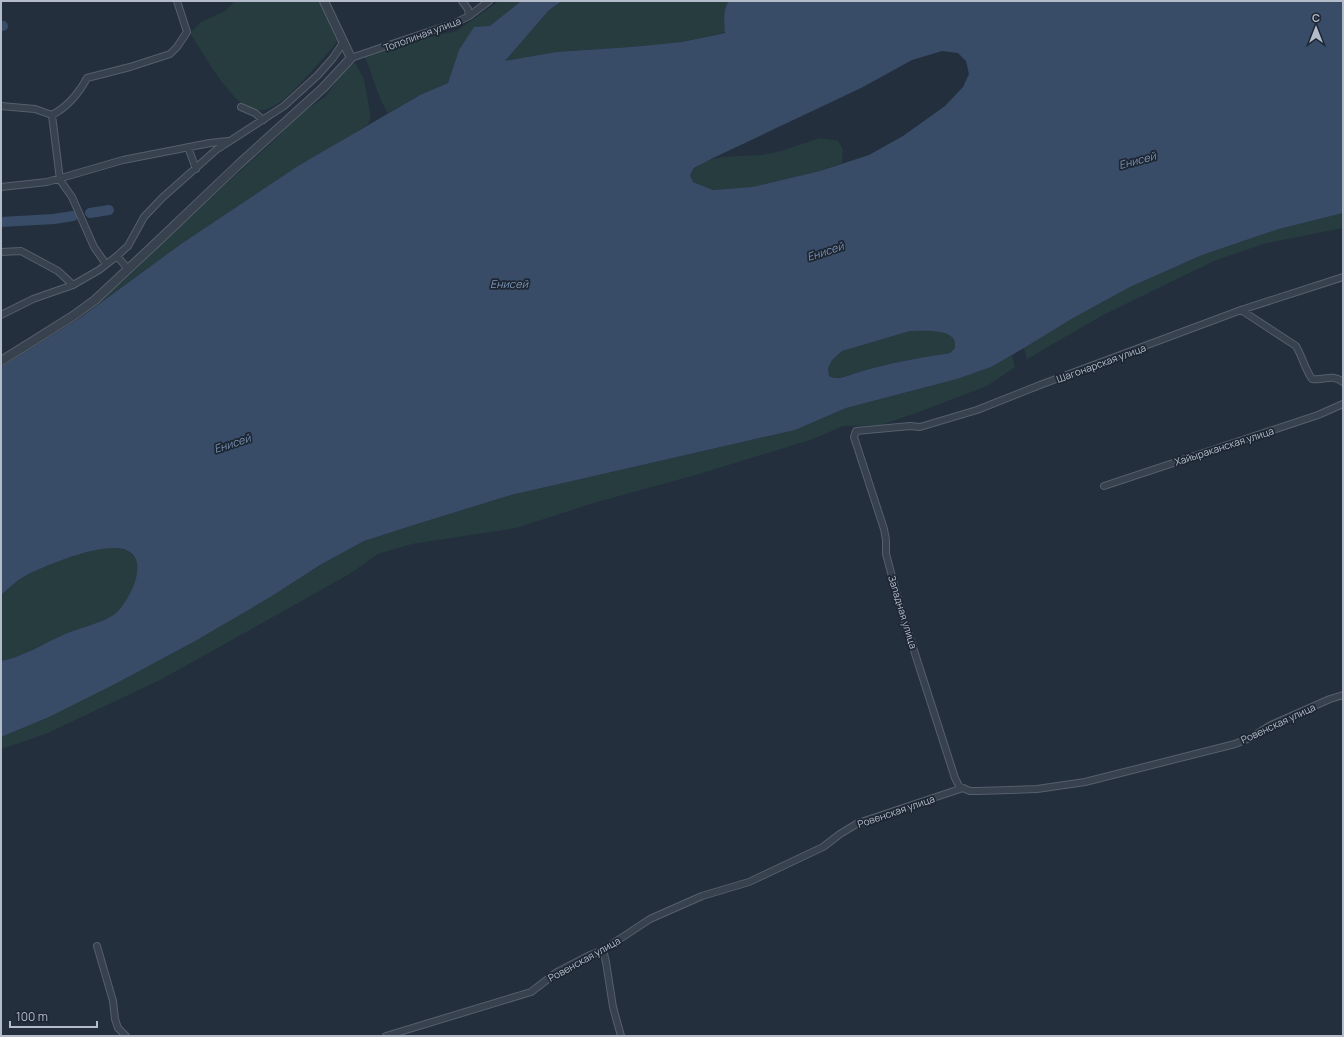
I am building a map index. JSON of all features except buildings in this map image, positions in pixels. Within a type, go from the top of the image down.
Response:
[{"type":"street","points":[[1,106],[35,109],[52,115],[61,110],[72,100],[87,78],[130,67],[170,54],[177,47],[186,32],[176,1]]},
{"type":"street","points":[[1,360],[73,316],[95,300],[238,165],[323,88],[351,58],[324,1]]},
{"type":"street","points":[[462,1],[468,9],[469,16]]},
{"type":"street","name":"Тополиная улица","points":[[351,58],[455,23],[469,16],[489,1]]},
{"type":"street","points":[[1,315],[33,299],[73,285],[99,270],[128,246],[144,217],[162,198],[203,161],[229,141],[284,106],[318,75],[344,43]]},
{"type":"street","points":[[241,107],[255,113],[263,120]]},
{"type":"street","points":[[52,115],[60,180],[72,197],[94,247],[106,264]]},
{"type":"street","points":[[1,187],[60,180],[123,160],[210,142],[229,141]]},
{"type":"street","points":[[188,147],[196,168]]},
{"type":"street","points":[[1,252],[21,250],[58,271],[73,285]]},
{"type":"street","points":[[116,256],[128,269]]},
{"type":"street","name":"Шагонарская улица","points":[[855,432],[858,430],[910,426],[920,427],[977,410],[1241,310],[1343,277]]},
{"type":"street","points":[[1241,310],[1296,346],[1312,379],[1316,380],[1333,377],[1343,382]]},
{"type":"street","name":"Хайыраканская улица","points":[[1104,486],[1310,417],[1343,404]]},
{"type":"street","name":"Западная улица","points":[[855,432],[854,437],[884,529],[886,554],[901,610],[955,778],[963,788]]},
{"type":"street","name":"Ровенская улица","points":[[386,1036],[531,992],[557,972],[603,950],[650,919],[702,896],[749,882],[823,847],[858,823],[963,788],[966,790],[978,791],[1037,789],[1085,782],[1235,744],[1252,737],[1271,725],[1343,695]]},
{"type":"street","points":[[97,946],[113,1001],[115,1019],[118,1028],[126,1036]]},
{"type":"street","points":[[603,950],[613,1007],[621,1036]]},
{"type":"green space","points":[[235,1],[320,1],[337,42],[296,88],[282,101],[268,109],[254,110],[245,106],[236,98],[218,77],[190,33],[201,22],[225,11]]},
{"type":"green space","points":[[499,1],[521,1],[459,50],[448,83],[420,95],[388,113],[378,93],[365,57],[409,41],[457,31]]},
{"type":"green space","points":[[562,1],[729,1],[727,4],[724,27],[726,32],[682,42],[556,52],[504,62],[549,10]]},
{"type":"green space","points":[[355,63],[364,79],[371,118],[367,125],[298,166],[181,244],[80,318],[128,277],[196,211],[276,139],[296,117],[325,97],[347,67]]},
{"type":"green space","points":[[820,138],[838,141],[843,149],[842,163],[820,171],[752,187],[713,190],[693,182],[690,175],[696,167],[704,162],[714,159],[774,153]]},
{"type":"green space","points":[[1343,213],[1343,228],[1263,244],[1214,261],[1103,315],[1027,359],[1024,348],[1073,318],[1130,287],[1202,255],[1279,229]]},
{"type":"green space","points":[[910,331],[935,331],[948,334],[955,342],[955,348],[950,353],[893,363],[844,377],[829,376],[828,368],[832,360],[842,351]]},
{"type":"green space","points":[[1012,355],[1015,367],[987,386],[880,425],[843,426],[813,439],[699,474],[597,502],[516,528],[412,544],[378,554],[348,575],[160,680],[48,733],[1,749],[1,737],[49,717],[117,683],[197,640],[272,596],[320,565],[364,541],[511,495],[795,430],[846,408],[957,379],[991,367]]},
{"type":"green space","points":[[113,547],[123,549],[133,555],[138,569],[138,574],[131,592],[117,612],[107,619],[63,635],[25,653],[1,661],[1,595],[13,584],[49,565],[89,552]]},
{"type":"water","name":"Енисей","points":[[521,1],[562,1],[549,10],[505,61],[556,52],[682,42],[725,33],[725,12],[729,1],[1343,1],[1343,213],[1279,229],[1202,255],[1130,287],[1073,318],[991,367],[957,379],[846,408],[795,430],[511,495],[364,541],[320,565],[272,596],[197,640],[117,683],[49,717],[1,737],[1,661],[16,657],[63,635],[98,622],[116,613],[127,600],[135,581],[137,562],[133,555],[126,550],[116,548],[90,551],[35,571],[19,580],[1,595],[1,367],[80,318],[181,244],[298,166],[420,95],[448,83],[459,50],[474,27],[490,26]],"holes":[[[942,51],[958,53],[966,61],[969,74],[963,87],[945,106],[903,136],[869,155],[820,171],[752,187],[713,190],[693,182],[690,175],[694,168],[711,159],[861,88],[912,60]],[[910,331],[935,331],[948,334],[955,342],[955,348],[950,353],[893,363],[844,377],[836,378],[829,376],[828,368],[832,360],[842,351]]]},
{"type":"waterway","points":[[90,213],[109,210]]},
{"type":"waterway","points":[[1,222],[54,219],[73,216]]}]
